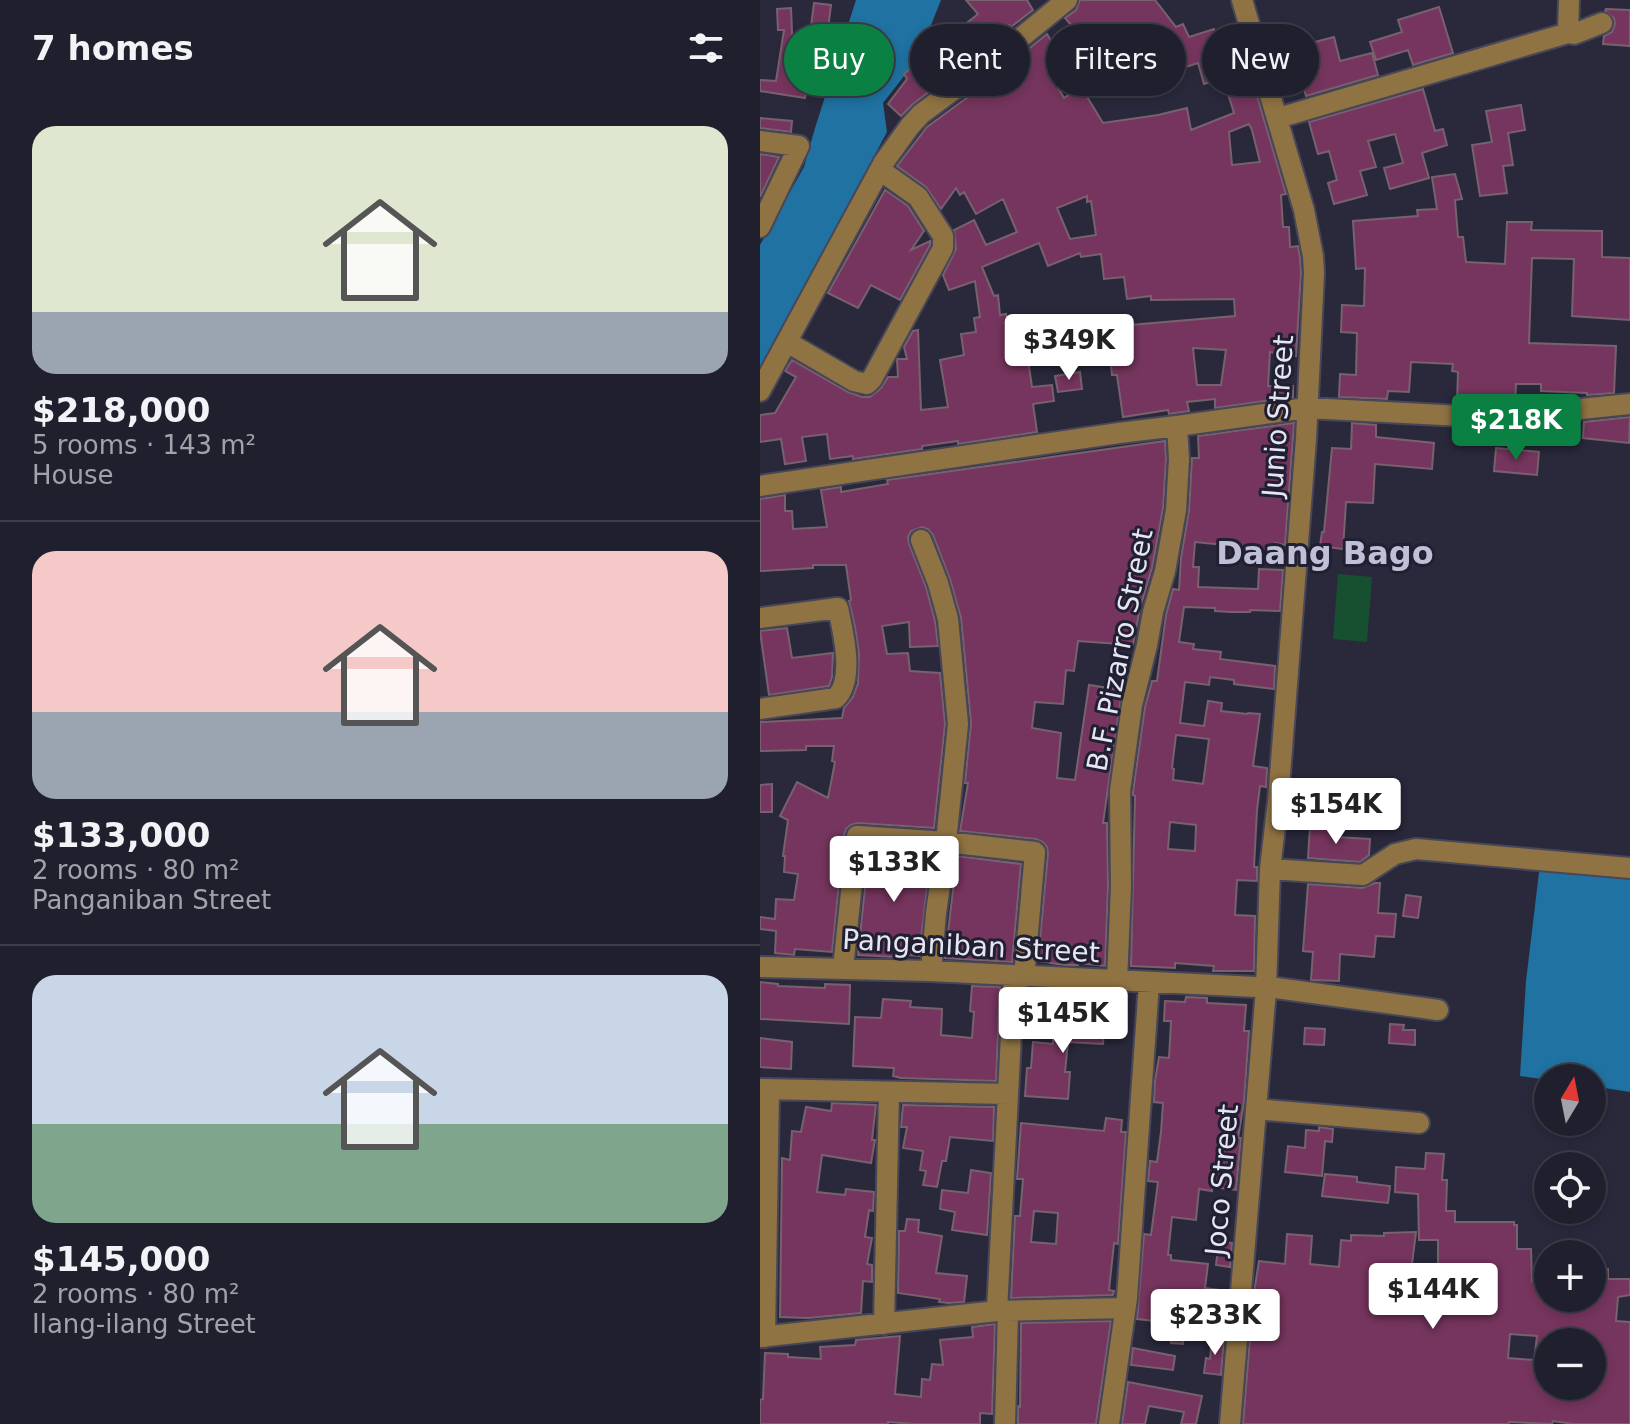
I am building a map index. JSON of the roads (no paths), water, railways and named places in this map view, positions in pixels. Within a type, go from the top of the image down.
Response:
[{"type":"street","points":[[760,391],[898,142],[921,114],[1067,0]]},
{"type":"street","name":"Junio Street","points":[[1242,0],[1282,117]]},
{"type":"street","name":"Junio Street","points":[[1254,0],[1313,256],[1311,408],[1278,801],[1271,988]]},
{"type":"street","points":[[1568,33],[1569,0]]},
{"type":"street","points":[[1282,117],[1568,33],[1574,34],[1602,23]]},
{"type":"street","points":[[760,141],[799,146],[760,227]]},
{"type":"street","points":[[787,342],[854,381],[867,384],[936,261],[944,244],[941,232],[918,197],[880,170]]},
{"type":"street","points":[[760,486],[1311,408],[1521,419],[1630,404]]},
{"type":"street","name":"B.F. Pizarro Street","points":[[1117,981],[1121,887],[1120,791],[1132,705],[1165,571],[1176,510],[1177,426]]},
{"type":"street","points":[[921,540],[948,619],[958,724],[931,971]]},
{"type":"street","points":[[760,618],[838,608],[846,661],[842,689],[836,698],[760,709]]},
{"type":"street","points":[[843,968],[857,836],[1035,852],[1008,1094],[1002,1311],[1005,1424]]},
{"type":"street","points":[[1276,870],[1363,875],[1395,854],[1416,849],[1630,868]]},
{"type":"street","name":"Panganiban Street","points":[[760,967],[931,971],[1271,988],[1438,1010]]},
{"type":"street","points":[[1109,1424],[1125,1308],[1149,983]]},
{"type":"street","name":"Joco Street","points":[[1230,1424],[1256,1109],[1271,988]]},
{"type":"street","points":[[1008,1094],[764,1089],[762,1337],[1002,1311],[1125,1308]]},
{"type":"street","points":[[884,1324],[889,1092]]},
{"type":"street","points":[[1256,1109],[1419,1123]]},
{"type":"water","points":[[856,0],[941,0],[931,24],[910,24],[910,68],[894,89],[894,24],[848,24]]},
{"type":"water","points":[[825,96],[888,96],[883,103],[887,132],[760,369],[760,245],[804,167]]},
{"type":"water","points":[[1540,864],[1630,874],[1630,1092],[1606,1088],[1606,1064],[1534,1064],[1534,1078],[1520,1076],[1526,981]]},
{"type":"district","name":"Daang Bago","points":[[1325,553]]}]
